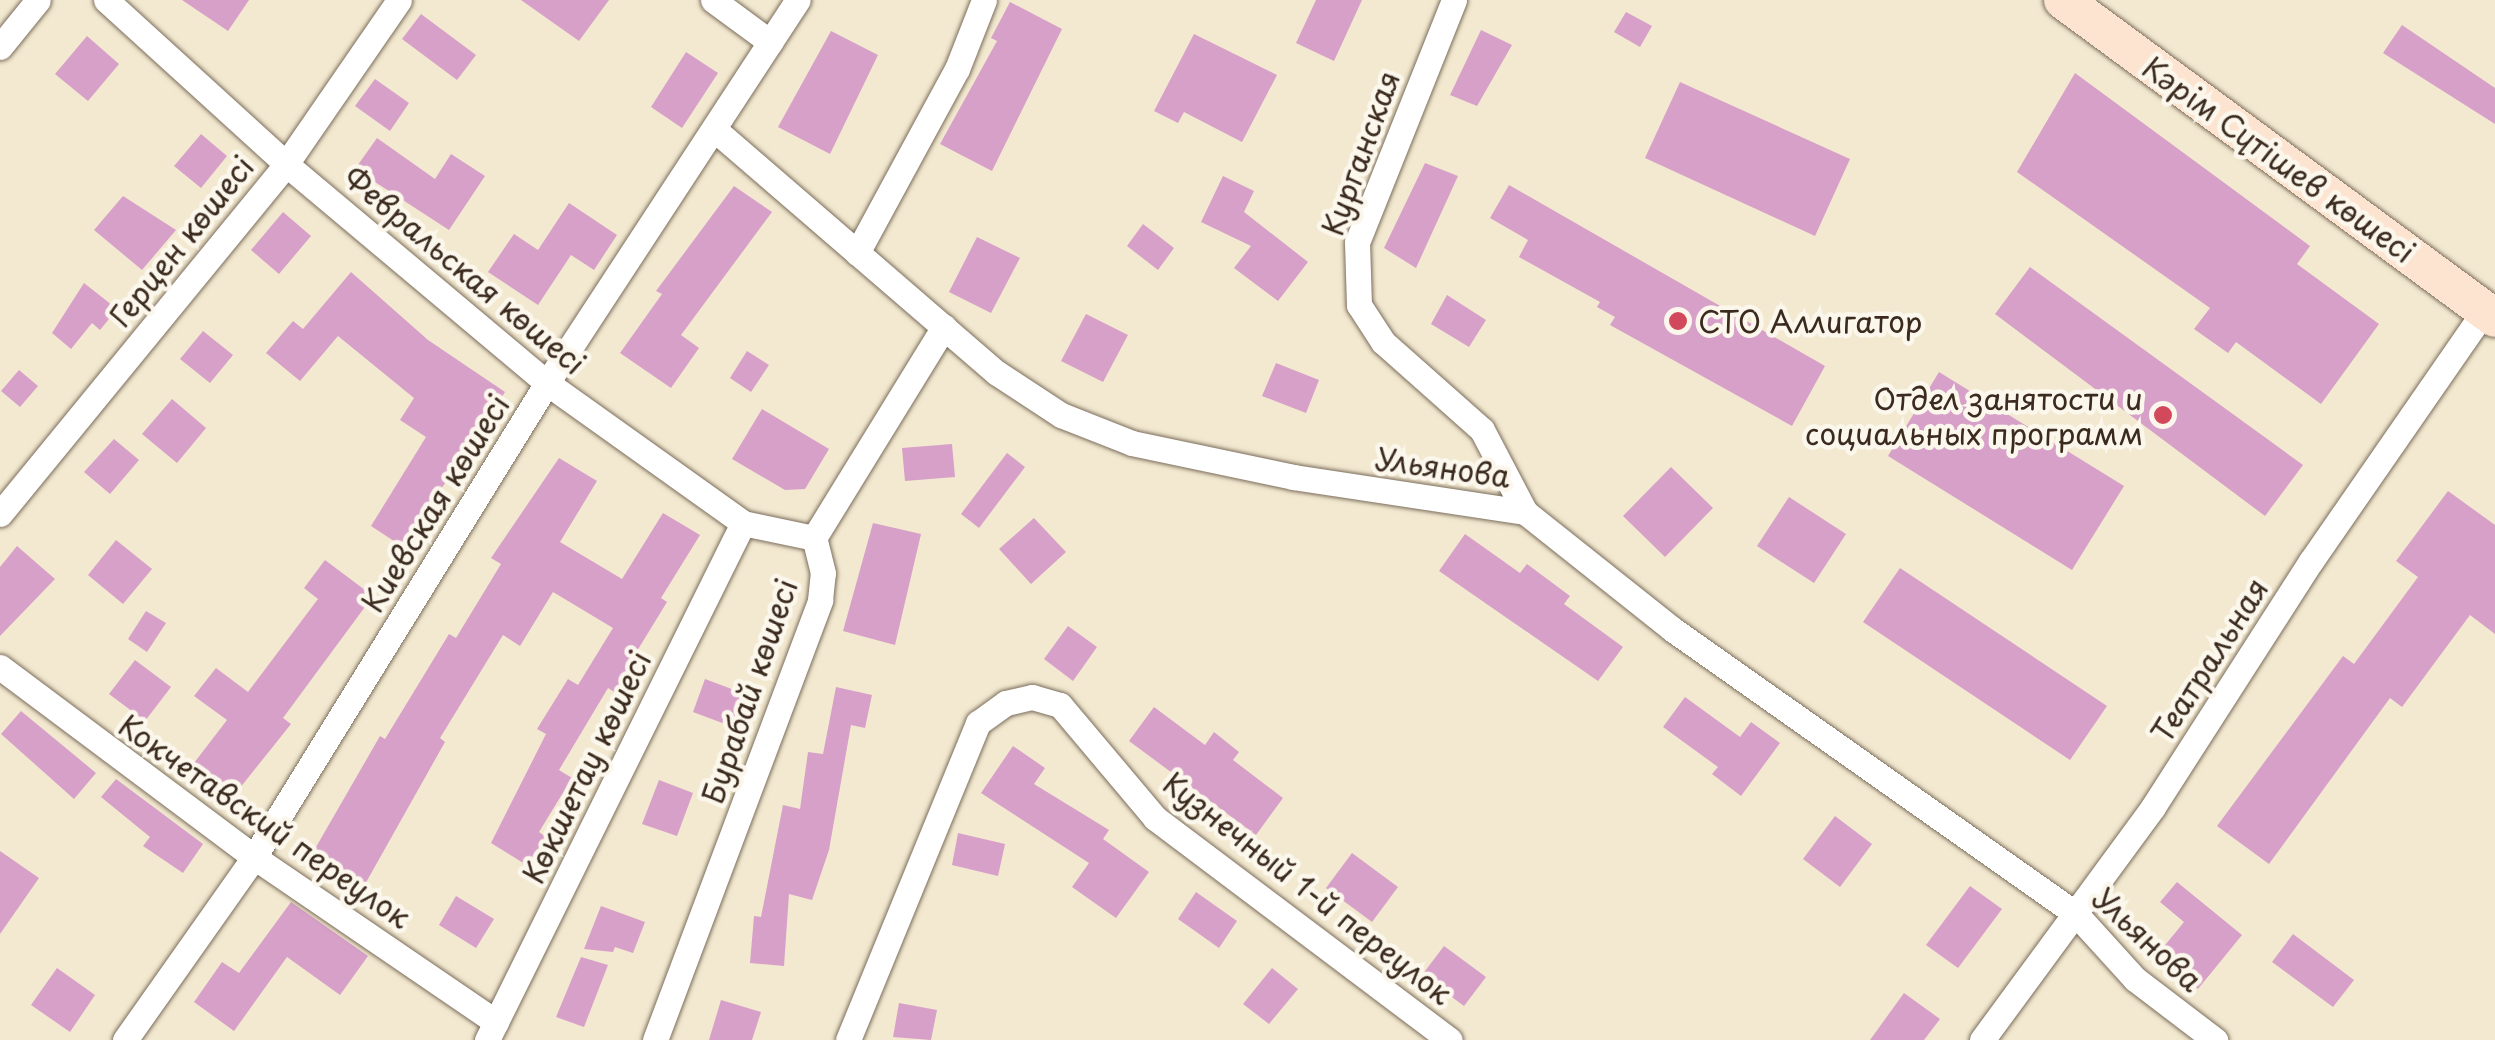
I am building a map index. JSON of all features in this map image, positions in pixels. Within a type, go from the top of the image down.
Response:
[{"type":"main road","name":"Кәрім Сүтішев көшесі","points":[[2063,0],[2490,315]]},
{"type":"street","points":[[0,47],[38,0]]},
{"type":"street","name":"Февральская көшесі","points":[[106,0],[286,164],[547,384],[743,523],[814,538]]},
{"type":"street","name":"Герцен көшесі","points":[[0,514],[286,164],[399,0]]},
{"type":"street","points":[[712,0],[770,42]]},
{"type":"street","name":"Киевская көшесі","points":[[126,1040],[254,857],[547,384],[798,0]]},
{"type":"street","points":[[857,253],[957,69],[984,0]]},
{"type":"street","name":"Курганская","points":[[1454,0],[1357,242],[1359,306],[1383,342],[1482,430],[1526,512]]},
{"type":"street","name":"Ульянова","points":[[714,129],[997,373],[1062,415],[1132,443],[1293,478],[1526,512],[1672,630],[2076,914],[2135,979],[2215,1040]]},
{"type":"street","name":"Театральная","points":[[1982,1040],[2076,914],[2490,315]]},
{"type":"street","points":[[814,538],[944,327]]},
{"type":"street","name":"Көкшетау көшесі","points":[[492,1031],[743,523]]},
{"type":"street","name":"Бурабай көшесі","points":[[655,1040],[820,600],[823,573],[814,538]]},
{"type":"street","name":"Кокчетавский переулок","points":[[0,667],[492,1031]]},
{"type":"street","name":"Кузнечный 1-й переулок","points":[[848,1040],[978,724],[990,711],[1032,697],[1060,706],[1155,818],[1450,1040]]},
{"type":"building","points":[[182,0],[249,0],[228,31]]},
{"type":"building","points":[[521,0],[609,0],[579,41]]},
{"type":"building","points":[[1316,0],[1362,0],[1334,61],[1296,43]]},
{"type":"building","points":[[1010,2],[1062,29],[992,171],[940,144],[997,41],[991,38]]},
{"type":"building","points":[[1626,12],[1652,26],[1640,47],[1614,32]]},
{"type":"building","points":[[421,14],[476,55],[457,80],[402,39]]},
{"type":"building","points":[[2402,25],[2495,88],[2495,124],[2383,53]]},
{"type":"building","points":[[1481,30],[1512,45],[1477,106],[1450,95]]},
{"type":"building","points":[[831,31],[878,55],[830,154],[778,127]]},
{"type":"building","points":[[1194,34],[1277,75],[1242,142],[1184,112],[1178,123],[1154,111]]},
{"type":"building","points":[[87,36],[119,64],[88,101],[55,74]]},
{"type":"building","points":[[686,52],[718,73],[682,128],[651,107]]},
{"type":"building","points":[[2075,73],[2310,246],[2297,264],[2379,324],[2321,404],[2236,342],[2228,353],[2194,329],[2210,308],[2017,172]]},
{"type":"building","points":[[375,79],[409,103],[390,131],[355,106]]},
{"type":"building","points":[[1680,82],[1850,159],[1815,236],[1645,158]]},
{"type":"building","points":[[201,134],[227,156],[201,188],[174,166]]},
{"type":"building","points":[[377,138],[435,179],[451,154],[485,176],[449,230],[355,169]]},
{"type":"building","points":[[1425,163],[1458,176],[1416,268],[1384,248]]},
{"type":"building","points":[[1223,176],[1254,191],[1244,212],[1308,262],[1278,301],[1234,268],[1251,246],[1201,222]]},
{"type":"building","name":"СТО Аллигатор","points":[[1509,185],[1825,366],[1792,426],[1610,325],[1615,317],[1597,307],[1600,302],[1519,257],[1528,240],[1490,218]]},
{"type":"building","points":[[734,186],[772,212],[681,335],[699,348],[671,388],[620,353],[662,294],[656,291]]},
{"type":"building","points":[[123,196],[176,230],[142,270],[94,230]]},
{"type":"building","points":[[569,203],[617,235],[594,270],[571,255],[538,305],[488,272],[514,234],[538,250]]},
{"type":"building","points":[[283,212],[311,236],[279,274],[251,250]]},
{"type":"building","points":[[1143,224],[1174,248],[1158,270],[1127,246]]},
{"type":"building","points":[[977,237],[1020,258],[991,313],[949,292]]},
{"type":"building","points":[[2030,267],[2303,465],[2265,516],[1995,314]]},
{"type":"building","points":[[351,272],[428,340],[505,392],[403,547],[371,526],[426,437],[400,420],[414,398],[338,336],[300,381],[266,353],[293,321],[303,329]]},
{"type":"building","points":[[84,283],[117,309],[100,330],[92,323],[71,349],[52,333]]},
{"type":"building","points":[[1447,295],[1486,320],[1469,347],[1431,324]]},
{"type":"building","points":[[1086,314],[1128,335],[1103,382],[1061,361]]},
{"type":"building","points":[[203,331],[233,355],[210,383],[180,359]]},
{"type":"building","points":[[747,351],[769,365],[751,392],[730,378]]},
{"type":"building","points":[[1276,363],[1319,380],[1306,413],[1262,396]]},
{"type":"building","points":[[19,370],[38,386],[20,407],[1,391]]},
{"type":"building","points":[[1939,372],[2124,486],[2072,570],[1888,456]]},
{"type":"building","points":[[172,399],[206,428],[177,463],[142,434]]},
{"type":"building","points":[[762,409],[829,449],[805,489],[785,490],[732,459]]},
{"type":"building","points":[[114,439],[139,460],[110,494],[84,472]]},
{"type":"building","points":[[952,444],[955,477],[905,481],[902,448]]},
{"type":"building","points":[[1007,453],[1025,467],[979,528],[961,514]]},
{"type":"building","points":[[559,458],[597,481],[560,542],[622,579],[663,513],[700,535],[661,598],[667,602],[637,651],[646,656],[622,697],[608,688],[559,770],[572,778],[539,832],[546,837],[528,866],[491,843],[546,734],[537,729],[568,679],[578,685],[613,628],[553,592],[520,646],[503,635],[440,738],[445,742],[364,886],[312,854],[380,736],[385,739],[449,634],[456,638],[501,564],[491,558]]},
{"type":"building","points":[[1671,467],[1713,508],[1665,557],[1623,516]]},
{"type":"building","points":[[2448,491],[2495,525],[2495,634],[2470,615],[2402,707],[2390,698],[2269,864],[2217,826],[2343,656],[2354,664],[2418,577],[2396,561]]},
{"type":"building","points":[[1789,497],[1846,534],[1814,583],[1757,546]]},
{"type":"building","points":[[1034,518],[1066,552],[1031,584],[999,549]]},
{"type":"building","points":[[873,523],[921,534],[895,645],[843,631]]},
{"type":"building","points":[[1465,534],[1520,573],[1527,564],[1570,596],[1564,604],[1623,647],[1598,681],[1439,571]]},
{"type":"building","points":[[116,540],[152,569],[123,604],[88,575]]},
{"type":"building","points":[[17,546],[55,579],[0,636],[0,567]]},
{"type":"building","points":[[325,560],[373,596],[283,718],[291,724],[235,794],[194,763],[227,720],[194,696],[216,668],[248,692],[318,599],[304,588]]},
{"type":"building","points":[[1900,568],[2107,706],[2070,760],[1863,622]]},
{"type":"building","points":[[146,611],[166,623],[147,652],[128,639]]},
{"type":"building","points":[[1068,626],[1097,647],[1073,681],[1044,659]]},
{"type":"building","points":[[135,660],[171,687],[145,721],[109,694]]},
{"type":"building","points":[[705,679],[745,694],[733,727],[693,712]]},
{"type":"building","points":[[836,687],[872,695],[865,728],[851,725],[829,850],[812,900],[789,894],[784,966],[750,963],[754,916],[761,917],[783,805],[800,809],[808,752],[823,754]]},
{"type":"building","points":[[1685,697],[1740,737],[1751,722],[1780,743],[1741,796],[1712,774],[1718,767],[1663,727]]},
{"type":"building","points":[[1154,707],[1205,745],[1214,732],[1239,752],[1233,760],[1283,798],[1256,835],[1129,741]]},
{"type":"building","points":[[21,711],[96,773],[74,799],[1,734]]},
{"type":"building","points":[[1013,746],[1045,768],[1034,784],[1109,830],[1103,839],[1149,872],[1116,918],[1072,887],[1089,863],[981,793]]},
{"type":"building","points":[[116,779],[203,844],[183,873],[143,846],[150,837],[101,797]]},
{"type":"building","points":[[659,780],[693,793],[677,836],[642,824]]},
{"type":"building","points":[[1835,816],[1872,844],[1840,887],[1803,859]]},
{"type":"building","points":[[958,833],[1005,844],[998,876],[952,865]]},
{"type":"building","points":[[0,851],[39,878],[0,934]]},
{"type":"building","points":[[1352,853],[1398,887],[1372,922],[1326,888]]},
{"type":"building","points":[[2177,882],[2242,935],[2198,989],[2157,955],[2184,922],[2160,902]]},
{"type":"building","points":[[1970,886],[2002,909],[1958,968],[1926,945]]},
{"type":"building","points":[[1196,892],[1237,921],[1219,948],[1178,919]]},
{"type":"building","points":[[456,896],[494,919],[476,948],[439,925]]},
{"type":"building","points":[[291,902],[368,956],[340,995],[287,957],[234,1031],[194,1002],[222,962],[239,973]]},
{"type":"building","points":[[601,906],[645,922],[633,953],[615,947],[613,952],[584,949]]},
{"type":"building","points":[[2293,934],[2354,980],[2333,1007],[2272,962]]},
{"type":"building","points":[[1444,946],[1486,977],[1464,1006],[1422,975]]},
{"type":"building","points":[[581,957],[608,965],[584,1027],[556,1017]]},
{"type":"building","points":[[57,968],[95,995],[70,1032],[31,1005]]},
{"type":"building","points":[[1272,968],[1298,989],[1269,1024],[1243,1004]]},
{"type":"building","points":[[1904,993],[1940,1019],[1924,1040],[1870,1040]]},
{"type":"building","points":[[721,1000],[761,1012],[752,1040],[709,1040]]},
{"type":"building","points":[[899,1003],[937,1010],[931,1040],[893,1037]]},
{"type":"place","name":"СТО Аллигатор","points":[[1678,321]]},
{"type":"place","name":"Отдел занятости и социальных программ","points":[[2163,415]]}]
